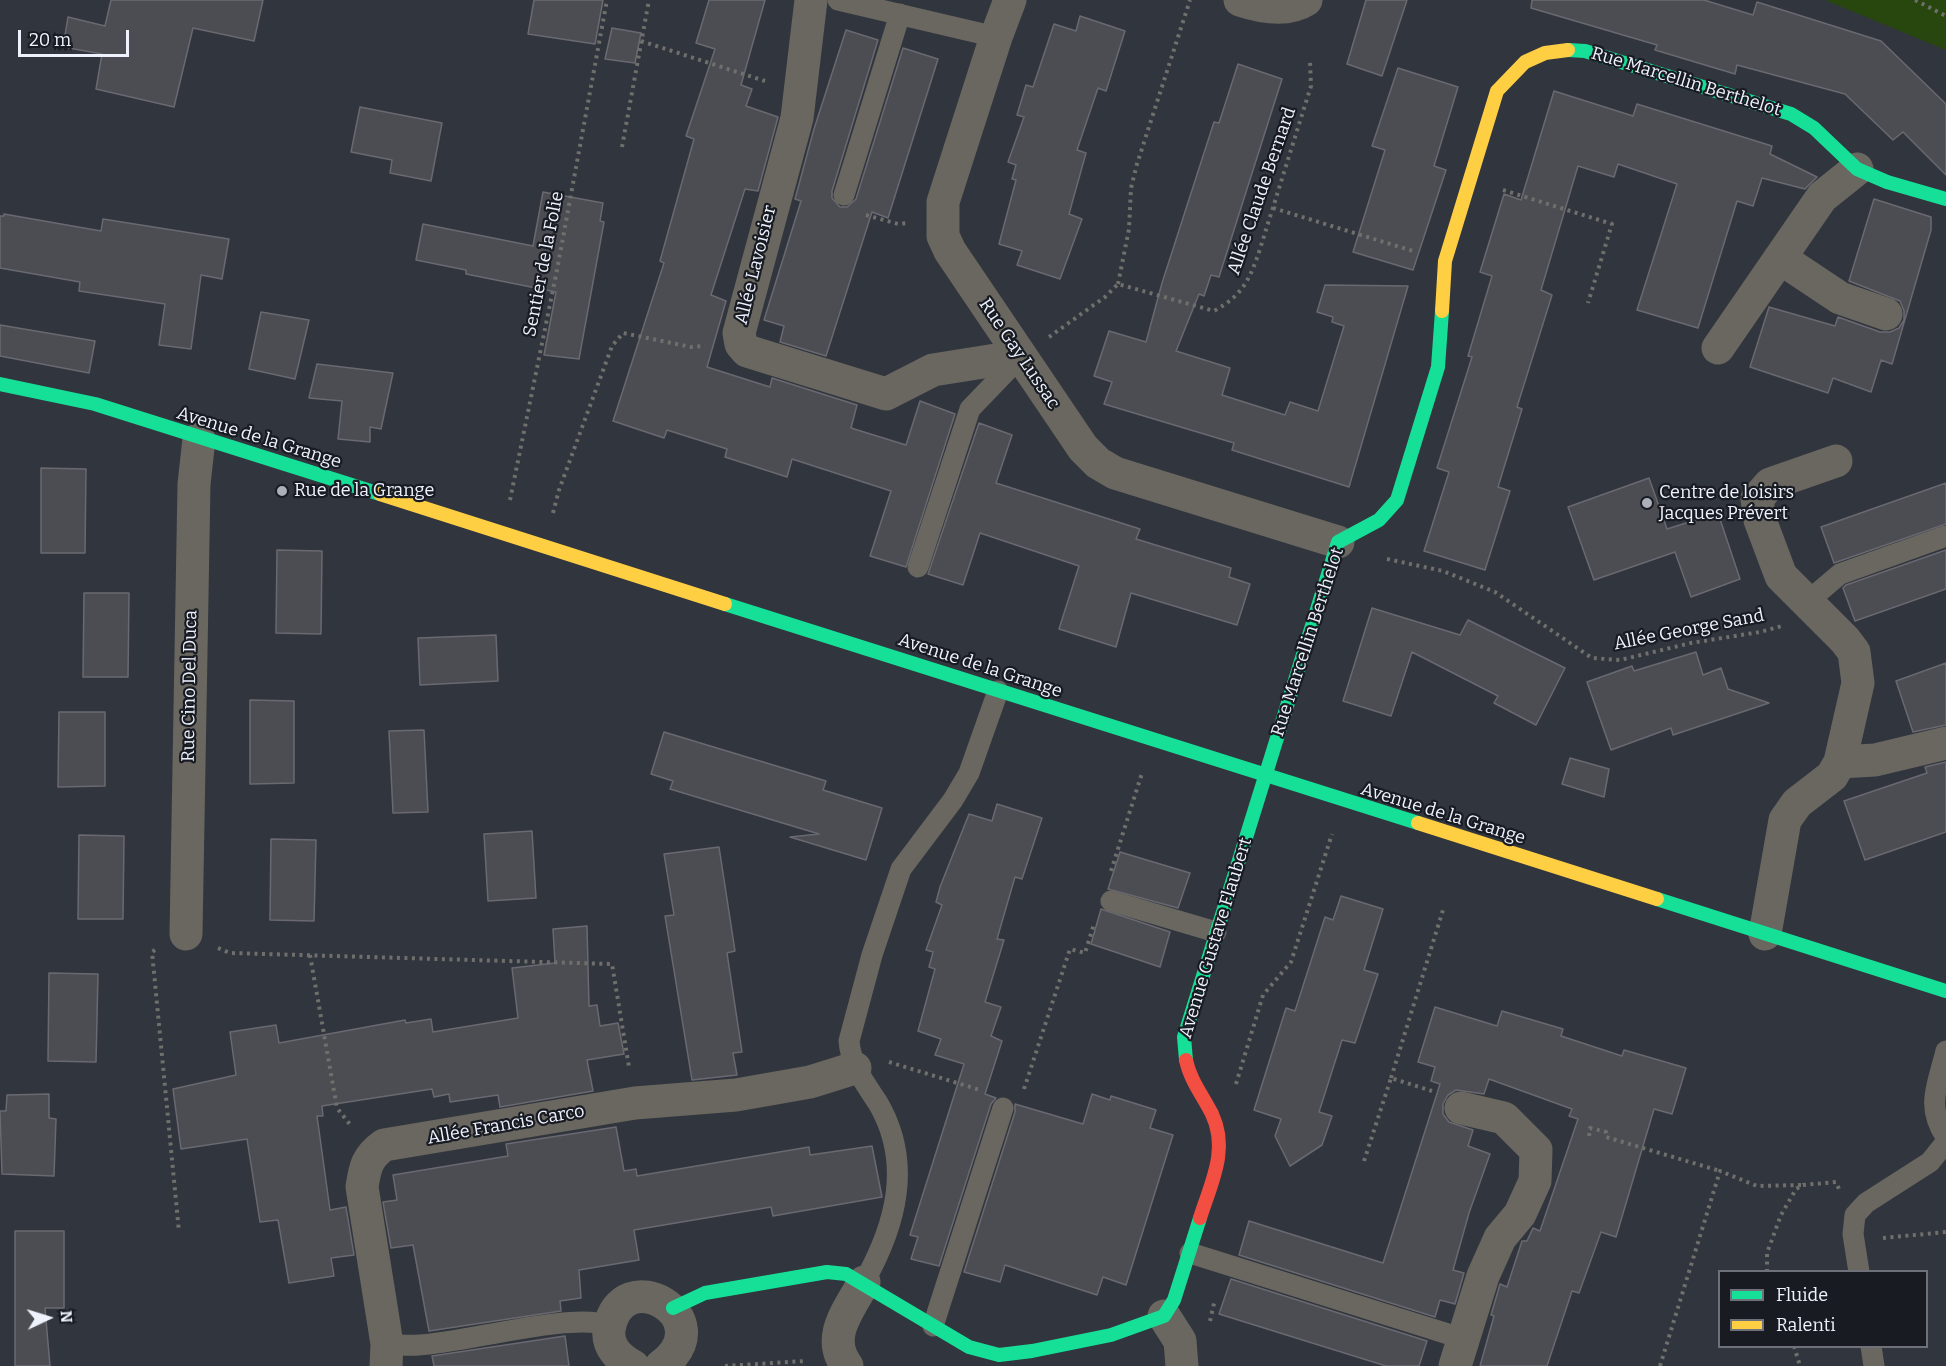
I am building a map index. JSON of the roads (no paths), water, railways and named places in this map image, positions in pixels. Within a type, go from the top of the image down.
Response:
[{"type":"street","name":"Allée Lavoisier","points":[[811,0],[797,118],[739,333],[741,344],[747,351],[886,394],[933,370],[1021,356]]},
{"type":"street","name":"Rue Gay Lussac","points":[[1010,0],[943,202],[941,219],[943,236],[950,251],[1083,448],[1098,463],[1115,473],[1338,542]]},
{"type":"street","points":[[1240,0],[1274,7],[1298,5],[1306,0]]},
{"type":"street","name":"Rue Marcellin Berthelot","points":[[1264,776],[1338,542],[1368,529],[1388,514],[1397,500],[1438,367],[1444,261],[1497,91],[1508,75],[1542,52],[1559,49],[1586,51],[1791,114],[1814,128],[1857,169],[1887,182],[1946,199]]},
{"type":"street","points":[[1718,348],[1822,197],[1857,169]]},
{"type":"street","points":[[1780,258],[1840,298],[1886,314]]},
{"type":"street","name":"Avenue de la Grange","points":[[0,384],[95,404],[1946,991]]},
{"type":"street","name":"Rue Cino Del Duca","points":[[186,934],[194,484],[199,438]]},
{"type":"street","points":[[1765,934],[1785,820],[1797,803],[1832,776],[1840,762],[1858,683],[1854,652],[1845,640],[1781,576],[1760,520],[1757,499],[1770,484],[1836,461]]},
{"type":"street","points":[[1840,762],[1875,760],[1946,743]]},
{"type":"street","name":"Avenue Gustave Flaubert","points":[[1164,1316],[1174,1300],[1219,1160],[1220,1139],[1188,1071],[1183,1052],[1184,1037],[1264,776]]},
{"type":"street","name":"Allée Francis Carco","points":[[387,1355],[362,1187],[365,1166],[371,1154],[384,1145],[635,1103],[736,1095],[810,1082],[853,1062]]},
{"type":"street","points":[[1459,1352],[1483,1276],[1500,1238],[1521,1214],[1535,1180],[1536,1150],[1504,1118],[1463,1108]]},
{"type":"street","points":[[673,1308],[705,1293],[827,1272],[846,1274],[864,1282],[975,1350],[1000,1355],[1091,1340],[1145,1326],[1164,1316],[1180,1341],[1182,1366]]},
{"type":"street","points":[[847,1366],[836,1348],[837,1338],[864,1282]]},
{"type":"street","points":[[633,1366],[619,1359],[608,1338],[612,1314],[630,1298],[653,1296],[673,1308],[682,1328],[678,1350],[661,1366]]},
{"type":"lane","points":[[838,0],[996,37]]},
{"type":"lane","points":[[844,195],[900,14]]},
{"type":"lane","points":[[918,567],[970,409],[1021,356]]},
{"type":"lane","points":[[1814,608],[1840,574],[1946,536]]},
{"type":"lane","points":[[864,1282],[882,1251],[898,1198],[898,1166],[893,1134],[879,1105],[853,1062],[849,1041],[872,955],[901,869],[953,800],[969,773],[998,691]]},
{"type":"lane","points":[[1111,901],[1216,932]]},
{"type":"lane","points":[[1946,1051],[1933,1103],[1936,1122],[1946,1137]]},
{"type":"lane","points":[[933,1326],[1003,1108]]},
{"type":"lane","points":[[1859,1270],[1853,1234],[1855,1215],[1930,1162],[1946,1142]]},
{"type":"lane","points":[[1190,1253],[1459,1352]]},
{"type":"lane","points":[[387,1355],[420,1345],[562,1324],[598,1322],[610,1326]]},
{"type":"lane","points":[[1870,1348],[1874,1366]]},
{"type":"place","name":"Rue de la Grange","points":[[282,491]]},
{"type":"place","name":"Centre de loisirs Jacques Prévert","points":[[1647,503]]}]
